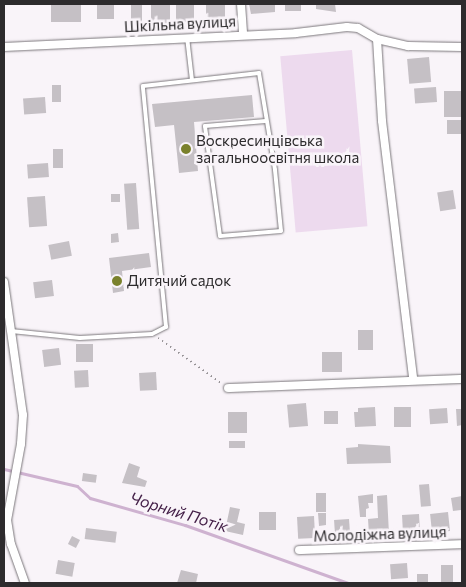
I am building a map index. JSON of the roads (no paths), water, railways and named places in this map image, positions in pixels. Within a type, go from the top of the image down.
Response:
[{"type":"street","points":[[241,4],[242,34]]},
{"type":"street","name":"Шкільна вулиця","points":[[4,47],[358,28],[377,39]]},
{"type":"street","points":[[413,379],[382,121],[377,39],[408,46],[462,47]]},
{"type":"street","points":[[4,282],[23,414],[17,464],[12,482],[7,520],[11,544],[25,583]]},
{"type":"street","points":[[228,388],[413,379],[462,379]]},
{"type":"street","name":"Молодіжна вулиця","points":[[298,550],[462,544]]},
{"type":"lane","points":[[187,38],[192,80]]},
{"type":"lane","points":[[11,331],[80,338],[152,334],[164,331],[167,323],[143,86],[259,73],[266,120],[281,231],[220,236],[205,126],[266,120]]},
{"type":"waterway","name":"Чорний Потік","points":[[4,469],[77,486],[90,498],[185,525],[348,583]]},
{"type":"place","name":"Воскресинцівська загальноосвітня школа","points":[[186,149]]},
{"type":"place","name":"Дитячий садок","points":[[117,281]]}]
